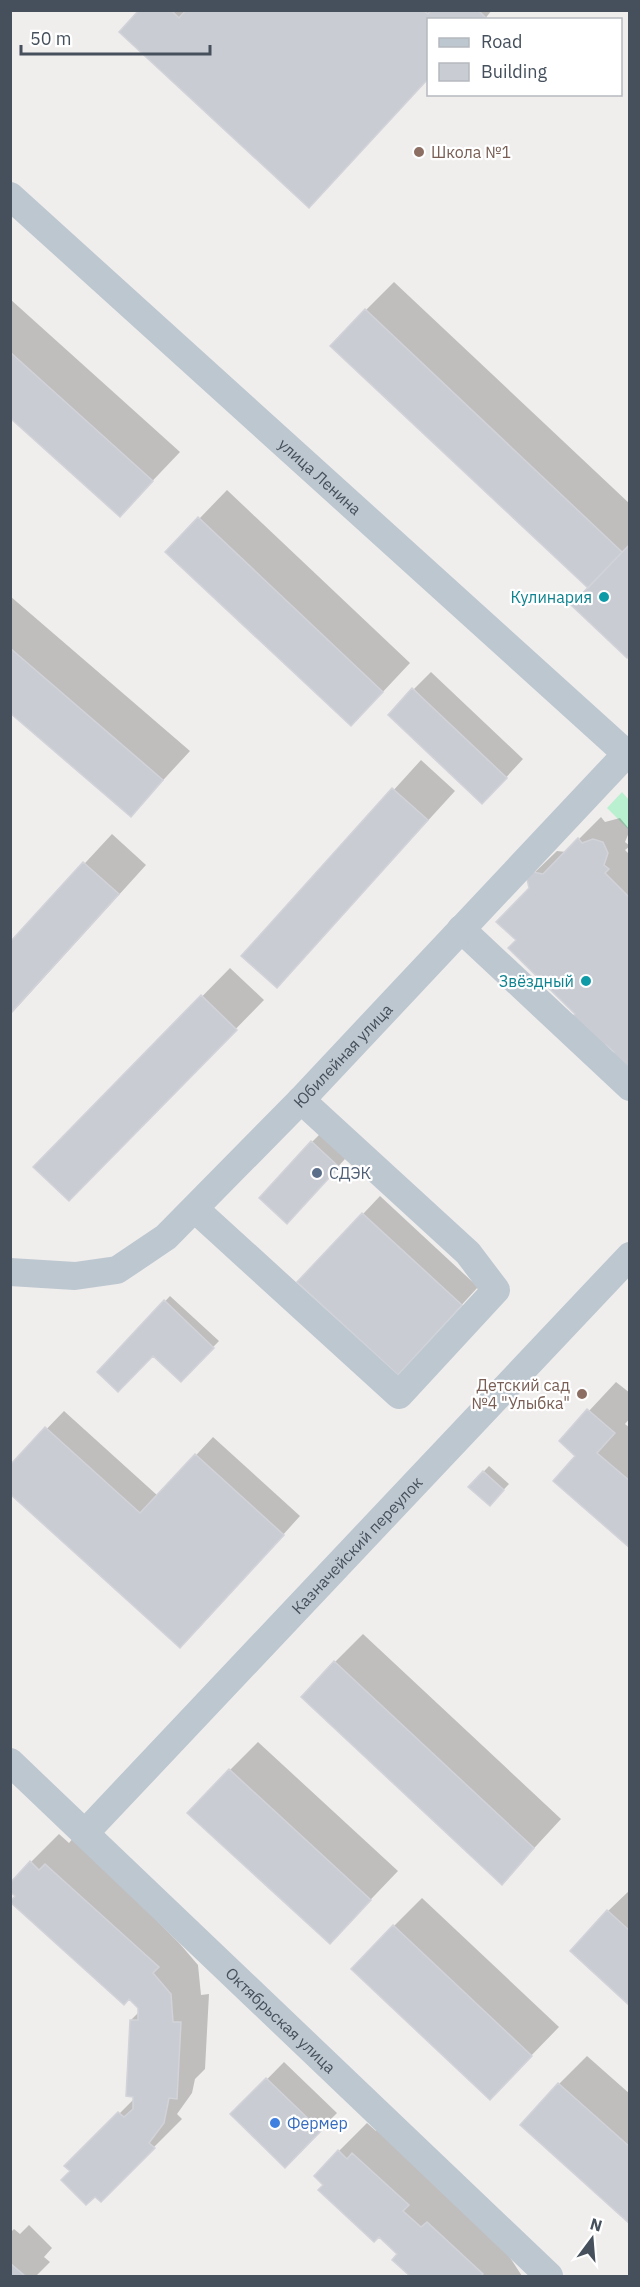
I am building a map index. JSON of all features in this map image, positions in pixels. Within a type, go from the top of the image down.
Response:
[{"type":"street","name":"улица Ленина","points":[[10,196],[628,754]]},
{"type":"street","name":"Юбилейная улица","points":[[10,1272],[75,1276],[117,1270],[166,1237],[301,1100],[628,754]]},
{"type":"street","points":[[461,929],[630,1087]]},
{"type":"street","points":[[195,1209],[399,1395],[496,1290],[468,1252],[301,1100]]},
{"type":"street","name":"Казначейский переулок","points":[[85,1833],[630,1257]]},
{"type":"street","name":"Октябрьская улица","points":[[10,1762],[549,2277]]},
{"type":"green space","points":[[622,792],[629,800],[629,830],[607,808]]},
{"type":"building","points":[[139,10],[171,10],[179,18],[186,10],[423,10],[428,14],[431,10],[478,10],[486,18],[427,18],[427,80],[309,208],[119,32]]},
{"type":"building","points":[[365,309],[622,552],[588,588],[330,346]]},
{"type":"building","points":[[10,352],[153,481],[120,517],[10,418]]},
{"type":"building","points":[[198,517],[383,692],[351,726],[165,552]]},
{"type":"building","name":"Кулинария","points":[[630,544],[630,655],[627,658],[571,605]]},
{"type":"building","points":[[10,648],[163,780],[131,817],[10,713]]},
{"type":"building","points":[[412,688],[507,778],[482,804],[388,715]]},
{"type":"building","points":[[392,788],[428,820],[277,988],[241,956]]},
{"type":"building","name":"Звёздный","points":[[578,838],[582,843],[593,839],[603,842],[608,853],[604,865],[609,869],[605,873],[630,898],[630,1072],[611,1055],[614,1052],[606,1045],[599,1052],[567,1022],[575,1014],[508,948],[516,940],[496,922],[529,888],[527,879],[533,872],[543,874]]},
{"type":"building","points":[[83,862],[119,894],[10,1014],[10,942]]},
{"type":"building","points":[[201,995],[237,1030],[69,1201],[33,1167]]},
{"type":"building","points":[[311,1141],[339,1167],[287,1224],[259,1198]]},
{"type":"building","points":[[362,1213],[462,1305],[398,1375],[297,1282]]},
{"type":"building","points":[[164,1300],[214,1348],[181,1382],[153,1356],[118,1392],[97,1372]]},
{"type":"building","points":[[587,1409],[615,1433],[597,1453],[630,1481],[630,1548],[553,1481],[575,1456],[559,1441]]},
{"type":"building","points":[[45,1427],[140,1513],[195,1454],[284,1535],[180,1648],[10,1494],[10,1465]]},
{"type":"building","points":[[483,1471],[504,1490],[490,1506],[468,1487]]},
{"type":"building","points":[[334,1661],[534,1848],[502,1885],[301,1697]]},
{"type":"building","points":[[229,1769],[371,1900],[330,1944],[187,1813]]},
{"type":"building","points":[[30,1861],[39,1870],[45,1864],[159,1967],[153,1973],[171,1994],[173,2022],[181,2022],[177,2099],[169,2098],[164,2123],[149,2143],[155,2148],[101,2202],[95,2197],[86,2205],[61,2180],[70,2171],[64,2166],[118,2112],[124,2117],[133,2109],[133,2097],[126,2096],[130,2020],[138,2020],[138,2008],[129,1999],[124,2005],[10,1902],[15,1896],[10,1892],[10,1883]]},
{"type":"building","points":[[607,1910],[630,1931],[630,2006],[570,1951]]},
{"type":"building","points":[[393,1925],[532,2056],[490,2100],[351,1969]]},
{"type":"building","name":"Фермер","points":[[266,2078],[321,2131],[285,2168],[230,2114]]},
{"type":"building","points":[[558,2083],[630,2147],[630,2224],[520,2125]]},
{"type":"building","points":[[338,2150],[347,2159],[352,2153],[409,2205],[403,2211],[421,2227],[427,2222],[483,2274],[480,2276],[410,2276],[392,2260],[397,2254],[379,2237],[374,2242],[318,2190],[323,2185],[314,2176]]},
{"type":"building","points":[[10,2263],[25,2276],[10,2276]]},
{"type":"place","name":"Школа №1","points":[[419,152]]},
{"type":"place","name":"Кулинария","points":[[604,597]]},
{"type":"place","name":"Звёздный","points":[[586,981]]},
{"type":"place","name":"СДЭК","points":[[317,1173]]},
{"type":"place","name":"Детский сад №4 \"Улыбка\"","points":[[582,1394]]},
{"type":"place","name":"Фермер","points":[[275,2123]]}]
